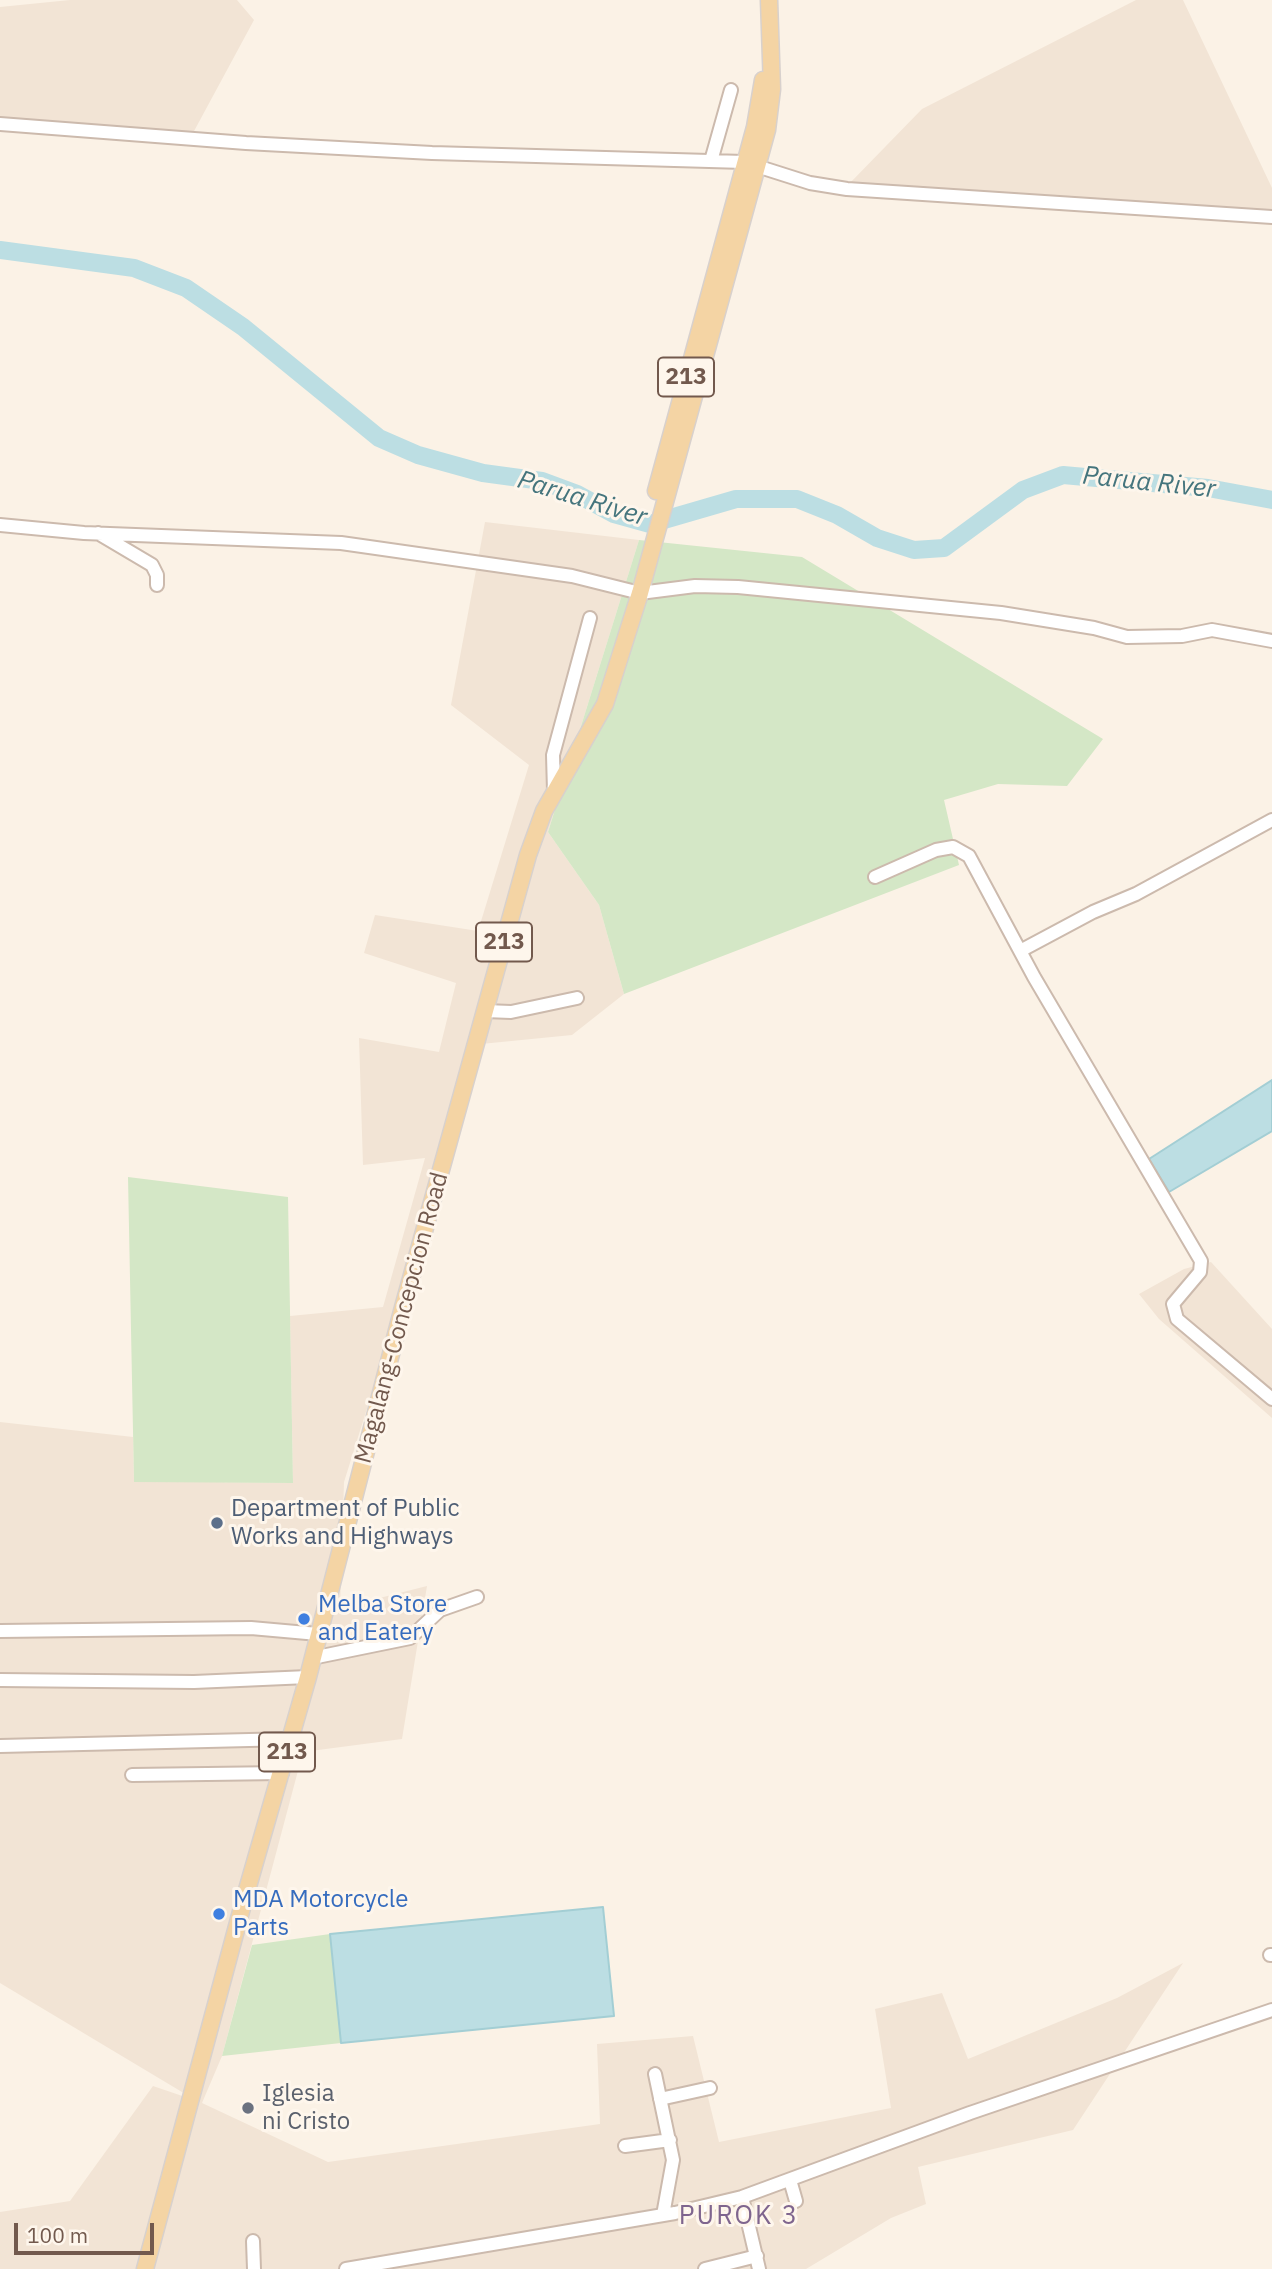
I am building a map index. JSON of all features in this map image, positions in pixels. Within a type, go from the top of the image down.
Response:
[{"type":"main road","name":"Magalang-Concepcion Road","points":[[145,2269],[246,1891],[308,1678],[530,848],[554,792],[605,704],[619,665],[635,590],[749,166],[771,111],[769,0]]},
{"type":"street","points":[[711,161],[732,90]]},
{"type":"street","points":[[0,124],[246,143],[443,153],[711,161],[749,166],[810,183],[846,189],[1272,217]]},
{"type":"street","points":[[0,525],[97,533],[341,543],[544,572],[635,590],[688,586],[738,587],[1001,613],[1094,628],[1127,637],[1182,636],[1212,629],[1272,641]]},
{"type":"street","points":[[97,533],[152,565],[157,575],[157,585]]},
{"type":"street","points":[[554,792],[553,755],[590,618]]},
{"type":"street","points":[[1020,951],[1093,912],[1136,894],[1272,820]]},
{"type":"street","points":[[875,877],[936,850],[961,849],[969,856],[1020,951],[1201,1261],[1200,1272],[1173,1304],[1172,1309],[1177,1319],[1272,1399]]},
{"type":"street","points":[[485,1011],[511,1012],[577,998]]},
{"type":"street","points":[[313,1658],[410,1638],[440,1610],[477,1597]]},
{"type":"street","points":[[0,1631],[251,1628],[318,1634]]},
{"type":"street","points":[[0,1680],[194,1682],[308,1678]]},
{"type":"street","points":[[0,1746],[291,1739]]},
{"type":"street","points":[[132,1775],[282,1773]]},
{"type":"street","points":[[346,2269],[663,2215],[742,2197],[970,2113],[1272,2010]]},
{"type":"street","points":[[655,2074],[673,2160],[663,2215]]},
{"type":"street","points":[[660,2099],[710,2088]]},
{"type":"street","points":[[625,2146],[670,2140]]},
{"type":"street","points":[[790,2180],[796,2200]]},
{"type":"street","points":[[742,2197],[760,2269]]},
{"type":"street","points":[[253,2241],[254,2269]]},
{"type":"street","points":[[421,2255],[424,2269]]},
{"type":"street","points":[[705,2269],[757,2256]]},
{"type":"shaded area","points":[[70,0],[237,0],[254,20],[193,133],[0,119],[0,7]]},
{"type":"shaded area","points":[[1136,0],[1183,0],[1272,188],[1272,210],[1259,214],[849,184],[922,109]]},
{"type":"shaded area","points":[[485,522],[639,540],[548,832],[599,905],[624,994],[572,1035],[481,1044],[344,1482],[340,1608],[427,1586],[402,1739],[303,1752],[222,2056],[202,2103],[328,2162],[600,2124],[597,2044],[693,2036],[719,2142],[891,2108],[875,2009],[942,1993],[968,2059],[1117,1998],[1183,1963],[1073,2130],[918,2167],[926,2204],[891,2218],[806,2269],[0,2269],[0,2212],[70,2201],[153,2086],[197,2101],[0,1983],[0,1422],[133,1437],[134,1481],[293,1483],[290,1316],[383,1307],[425,1158],[363,1165],[359,1038],[439,1052],[456,983],[364,953],[375,915],[478,931],[529,765],[451,705]]},
{"type":"shaded area","points":[[1211,1262],[1272,1329],[1272,1418],[1159,1319],[1139,1294],[1184,1269]]},
{"type":"green space","points":[[639,540],[802,557],[1103,739],[1067,786],[998,784],[944,800],[959,865],[624,994],[599,905],[548,832]]},
{"type":"green space","points":[[128,1177],[288,1197],[293,1483],[134,1482]]},
{"type":"green space","points":[[330,1934],[341,2043],[222,2056],[252,1945]]},
{"type":"water","points":[[1272,1080],[1272,1131],[1169,1192],[1149,1159]]},
{"type":"water","points":[[603,1907],[614,2016],[341,2043],[330,1934]]},
{"type":"waterway","name":"Parua River","points":[[0,250],[134,268],[186,288],[243,327],[379,438],[418,455],[483,473],[542,481],[577,494],[614,514],[650,524],[736,499],[797,499],[837,515],[877,538],[914,550],[944,548],[1023,490],[1063,475],[1208,488],[1272,500]]},
{"type":"place","name":"Department of Public Works and Highways","points":[[217,1523]]},
{"type":"place","name":"Melba Store and Eatery","points":[[304,1619]]},
{"type":"place","name":"MDA Motorcycle Parts","points":[[219,1914]]},
{"type":"place","name":"Iglesia ni Cristo","points":[[248,2108]]},
{"type":"district","name":"PUROK 3","points":[[739,2216]]}]
